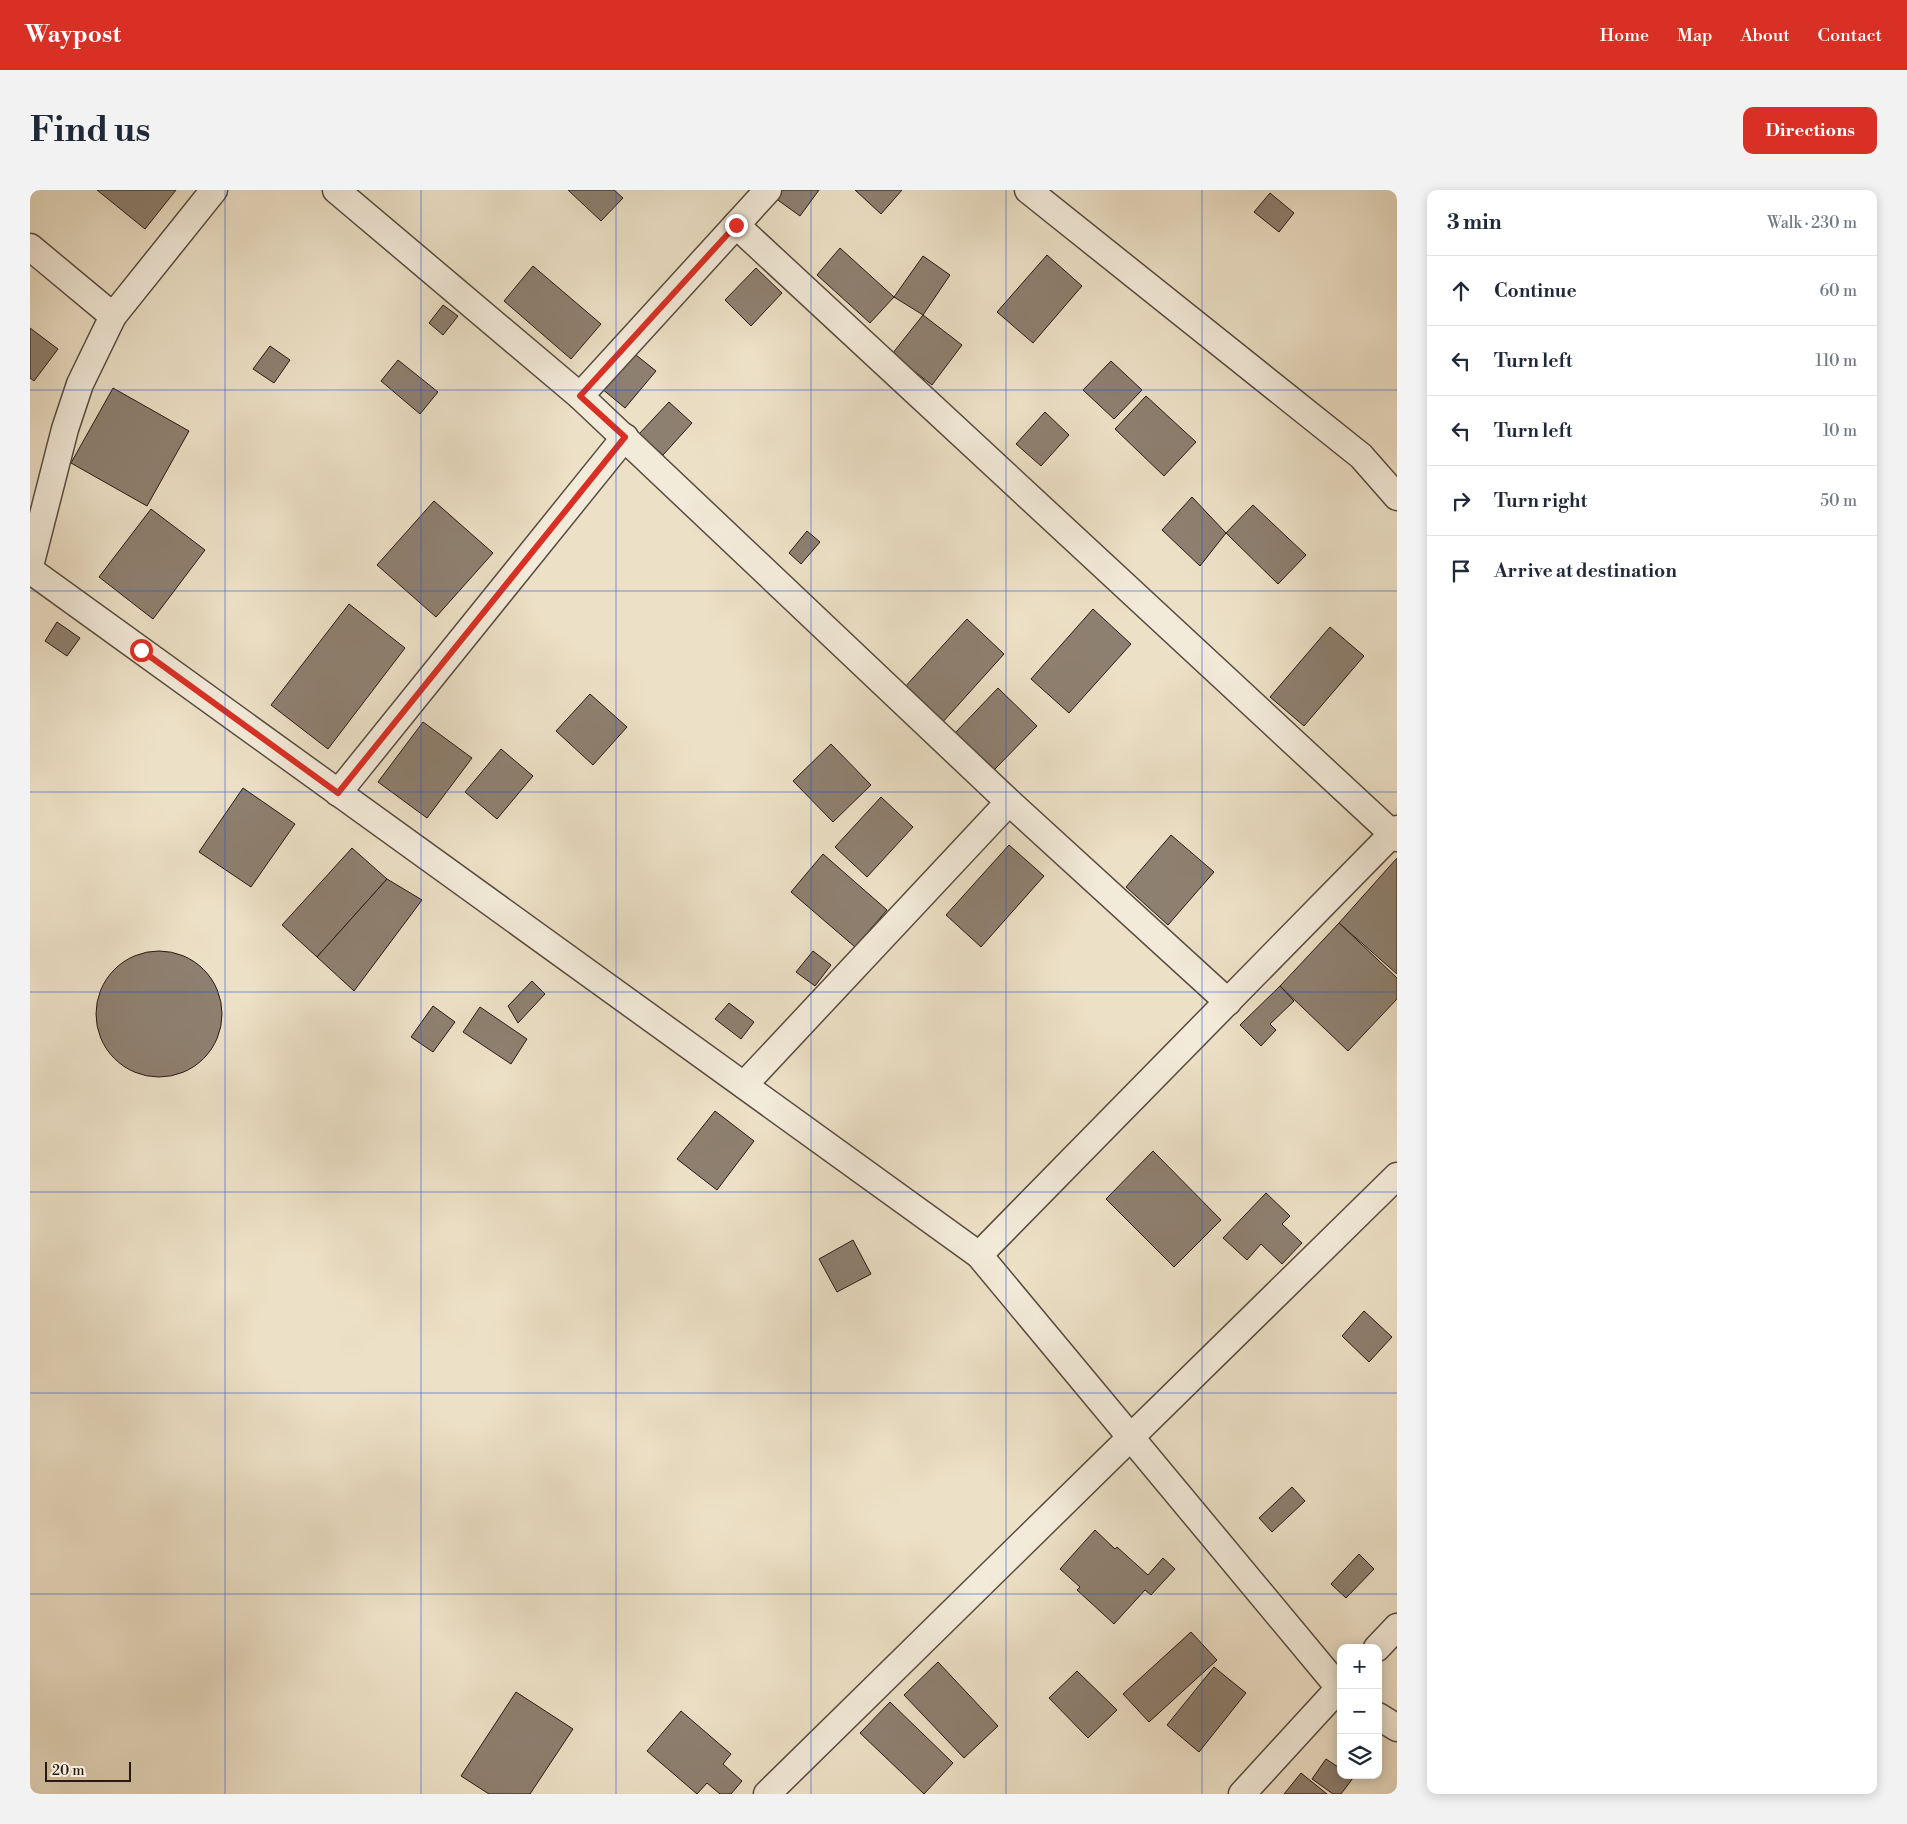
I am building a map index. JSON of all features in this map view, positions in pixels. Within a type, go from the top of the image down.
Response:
[{"type":"street","points":[[30,566],[65,429],[80,384],[113,316],[214,190]]},
{"type":"street","points":[[336,190],[580,396],[1009,802],[1228,1002]]},
{"type":"street","points":[[580,396],[768,190]]},
{"type":"street","points":[[1028,190],[1361,456],[1397,497]]},
{"type":"street","points":[[736,225],[1396,834],[979,1255]]},
{"type":"street","points":[[30,247],[113,316]]},
{"type":"street","points":[[338,793],[625,437]]},
{"type":"street","points":[[30,570],[979,1255],[1337,1684]]},
{"type":"street","points":[[744,1086],[1009,802]]},
{"type":"street","points":[[766,1794],[1397,1176]]},
{"type":"street","points":[[1381,1644],[1397,1627]]},
{"type":"street","points":[[1242,1794],[1339,1689]]},
{"type":"street","points":[[1382,1719],[1397,1728]]},
{"type":"building","points":[[97,190],[176,190],[145,229]]},
{"type":"building","points":[[568,190],[614,190],[623,198],[601,221]]},
{"type":"building","points":[[781,190],[819,190],[800,216],[775,198]]},
{"type":"building","points":[[855,190],[902,190],[881,214]]},
{"type":"building","points":[[1270,193],[1294,213],[1279,232],[1254,212]]},
{"type":"building","points":[[840,248],[894,297],[870,323],[817,275]]},
{"type":"building","points":[[1047,255],[1082,286],[1033,343],[997,312]]},
{"type":"building","points":[[923,256],[950,275],[923,315],[894,297]]},
{"type":"building","points":[[533,266],[601,324],[571,359],[504,301]]},
{"type":"building","points":[[756,268],[782,293],[751,326],[725,300]]},
{"type":"building","points":[[443,305],[458,316],[443,335],[429,323]]},
{"type":"building","points":[[923,315],[962,345],[932,385],[892,354]]},
{"type":"building","points":[[30,328],[58,349],[34,381],[30,378]]},
{"type":"building","points":[[270,346],[290,360],[274,383],[253,369]]},
{"type":"building","points":[[631,351],[656,371],[625,408],[601,388]]},
{"type":"building","points":[[398,360],[438,392],[420,414],[381,381]]},
{"type":"building","points":[[1111,361],[1142,390],[1114,419],[1083,390]]},
{"type":"building","points":[[113,388],[189,431],[147,506],[71,463]]},
{"type":"building","points":[[1146,396],[1196,442],[1164,476],[1115,429]]},
{"type":"building","points":[[669,402],[692,423],[663,455],[639,434]]},
{"type":"building","points":[[1045,412],[1069,435],[1041,466],[1016,444]]},
{"type":"building","points":[[1192,497],[1226,533],[1200,566],[1162,530]]},
{"type":"building","points":[[434,501],[493,553],[436,617],[377,565]]},
{"type":"building","points":[[1253,505],[1306,555],[1278,584],[1226,533]]},
{"type":"building","points":[[151,509],[205,550],[153,619],[99,577]]},
{"type":"building","points":[[807,531],[820,542],[801,564],[789,553]]},
{"type":"building","points":[[349,604],[405,648],[328,749],[271,705]]},
{"type":"building","points":[[1093,609],[1131,644],[1069,713],[1031,679]]},
{"type":"building","points":[[967,619],[1004,654],[941,724],[903,689]]},
{"type":"building","points":[[57,622],[80,638],[67,656],[45,641]]},
{"type":"building","points":[[1330,627],[1364,656],[1304,726],[1270,697]]},
{"type":"building","points":[[998,688],[1037,726],[994,770],[955,733]]},
{"type":"building","points":[[590,694],[627,727],[593,765],[556,731]]},
{"type":"building","points":[[423,722],[472,758],[427,818],[378,782]]},
{"type":"building","points":[[831,744],[871,785],[833,822],[793,781]]},
{"type":"building","points":[[501,749],[533,776],[497,819],[465,792]]},
{"type":"building","points":[[243,788],[295,824],[251,887],[199,852]]},
{"type":"building","points":[[881,797],[913,827],[867,877],[835,847]]},
{"type":"building","points":[[1171,835],[1214,872],[1168,925],[1126,887]]},
{"type":"building","points":[[1009,845],[1044,876],[981,947],[946,915]]},
{"type":"building","points":[[352,848],[387,879],[317,957],[282,925]]},
{"type":"building","points":[[823,854],[887,910],[855,947],[791,892]]},
{"type":"building","points":[[1397,858],[1397,974],[1339,923]]},
{"type":"building","points":[[387,879],[422,900],[354,991],[317,957]]},
{"type":"building","points":[[1339,923],[1397,978],[1397,999],[1348,1051],[1280,986]]},
{"type":"building","points":[[159,951],[183,956],[194,961],[204,969],[212,979],[217,990],[222,1014],[217,1038],[212,1049],[204,1059],[194,1067],[183,1072],[159,1077],[135,1072],[124,1067],[114,1059],[106,1049],[101,1038],[96,1014],[101,990],[106,979],[114,969],[124,961],[135,956]]},
{"type":"building","points":[[813,951],[831,965],[815,986],[796,972]]},
{"type":"building","points":[[532,981],[545,994],[518,1023],[508,1006]]},
{"type":"building","points":[[1280,986],[1294,1001],[1270,1024],[1276,1030],[1261,1046],[1240,1025]]},
{"type":"building","points":[[729,1003],[754,1022],[741,1039],[715,1019]]},
{"type":"building","points":[[433,1006],[455,1022],[433,1052],[411,1037]]},
{"type":"building","points":[[480,1007],[527,1039],[511,1064],[463,1032]]},
{"type":"building","points":[[715,1111],[754,1141],[717,1190],[677,1159]]},
{"type":"building","points":[[1153,1151],[1221,1220],[1174,1267],[1106,1199]]},
{"type":"building","points":[[1266,1193],[1290,1216],[1282,1224],[1302,1243],[1282,1264],[1261,1244],[1247,1260],[1223,1238]]},
{"type":"building","points":[[853,1240],[871,1274],[837,1292],[819,1259]]},
{"type":"building","points":[[1364,1311],[1392,1337],[1369,1362],[1342,1336]]},
{"type":"building","points":[[1292,1487],[1305,1501],[1272,1532],[1259,1518]]},
{"type":"building","points":[[1095,1530],[1115,1549],[1117,1547],[1148,1575],[1163,1558],[1175,1569],[1151,1595],[1145,1590],[1114,1624],[1077,1590],[1080,1587],[1060,1569]]},
{"type":"building","points":[[1359,1554],[1374,1569],[1346,1598],[1331,1584]]},
{"type":"building","points":[[1191,1632],[1217,1660],[1149,1722],[1123,1694]]},
{"type":"building","points":[[938,1662],[998,1726],[964,1758],[904,1695]]},
{"type":"building","points":[[1214,1667],[1246,1693],[1199,1752],[1167,1725]]},
{"type":"building","points":[[1077,1671],[1117,1710],[1088,1738],[1049,1698]]},
{"type":"building","points":[[516,1692],[573,1729],[530,1794],[489,1794],[461,1776]]},
{"type":"building","points":[[890,1702],[953,1763],[924,1794],[860,1733]]},
{"type":"building","points":[[681,1711],[731,1754],[723,1764],[742,1781],[731,1794],[720,1794],[707,1783],[697,1794],[647,1751]]},
{"type":"building","points":[[1326,1759],[1337,1766],[1337,1779],[1352,1779],[1341,1794],[1333,1794],[1312,1779]]},
{"type":"building","points":[[1301,1773],[1327,1794],[1284,1794]]},
{"type":"route","points":[[141,650],[338,793],[625,437],[580,396],[736,225]]}]
